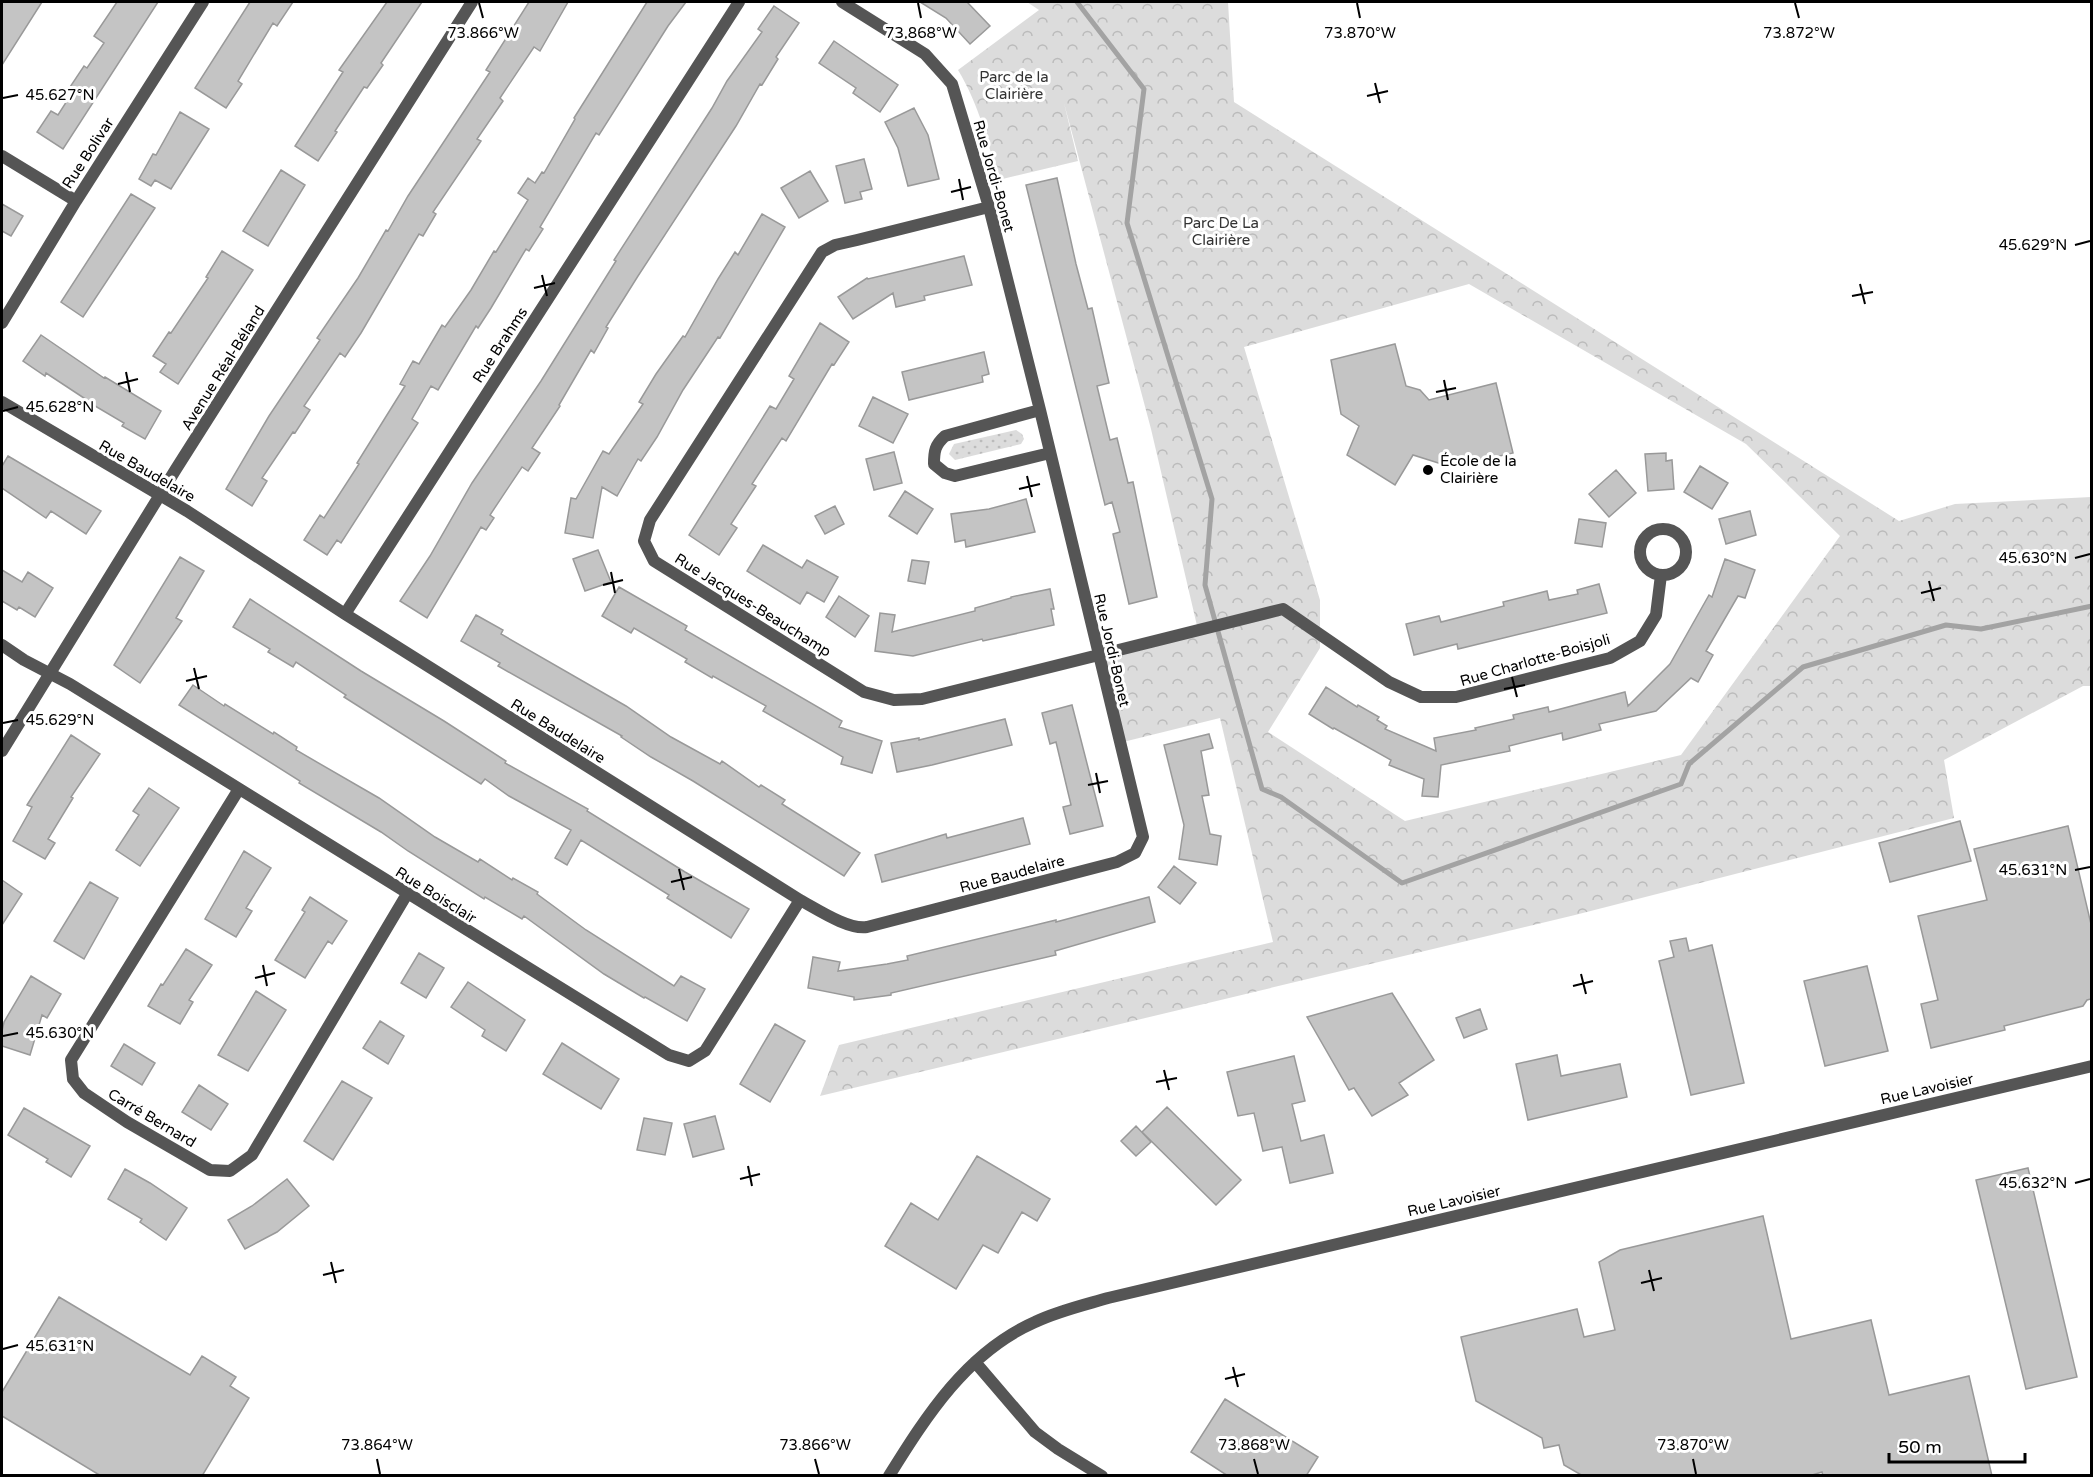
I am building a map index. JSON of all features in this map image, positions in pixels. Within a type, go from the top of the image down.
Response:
[{"type":"street","name":"Rue Bolivar","points":[[2,323],[76,201],[203,2]]},
{"type":"street","name":"Avenue Réal-Béland","points":[[2,751],[472,2]]},
{"type":"street","name":"Rue Brahms","points":[[345,614],[739,2]]},
{"type":"street","name":"Rue Jordi-Bonet","points":[[842,2],[926,54],[952,84],[989,207],[1143,837],[1134,853]]},
{"type":"street","points":[[2,156],[76,201]]},
{"type":"street","name":"Rue Jacques-Beauchamp","points":[[989,207],[846,242],[822,252],[650,520],[644,541],[654,561],[864,692],[894,700],[922,699],[1283,609]]},
{"type":"street","name":"Rue Baudelaire","points":[[2,402],[187,511],[345,614],[800,900],[851,926],[860,928],[1117,862],[1134,853]]},
{"type":"street","points":[[1040,410],[945,436],[937,442],[934,450],[934,464],[945,473],[955,476],[1050,453]]},
{"type":"street","name":"Rue Charlotte-Boisjoli","points":[[1283,609],[1389,682],[1421,697],[1456,697],[1610,658],[1640,641],[1656,615],[1661,575]]},
{"type":"street","name":"Rue Boisclair","points":[[2,645],[70,684],[669,1056],[689,1062],[705,1051],[800,900]]},
{"type":"street","name":"Carré Bernard","points":[[239,789],[71,1060],[73,1079],[84,1094],[127,1122],[210,1170],[230,1172],[252,1155],[407,894]]},
{"type":"street","name":"Rue Lavoisier","points":[[889,1476],[933,1408],[975,1362],[1007,1337],[1033,1323],[1064,1311],[1108,1298],[2091,1066]]},
{"type":"street","points":[[975,1362],[1035,1432],[1102,1476]]},
{"type":"green space","name":"Parc De La Clairière","points":[[1027,2],[1228,2],[1234,102],[1899,521],[1955,504],[2091,497],[2091,686],[2083,686],[1944,760],[1954,818],[1575,915],[820,1096],[839,1045],[1273,942],[1220,718],[1119,743],[1098,656],[1198,630],[1151,429],[1064,103],[1078,161],[998,180],[977,110],[958,70],[1039,10]],"holes":[[[1469,284],[1746,444],[1840,536],[1681,755],[1405,821],[1268,732],[1320,648],[1320,600],[1244,347]]]},
{"type":"green space","points":[[1016,430],[1022,434],[1024,439],[1021,444],[955,460],[949,454],[954,444]]},
{"type":"building","points":[[2,2],[42,2],[2,65]]},
{"type":"building","points":[[117,2],[158,2],[63,149],[37,132],[51,111],[58,115],[74,90],[70,87],[84,66],[87,68],[104,43],[94,36]]},
{"type":"building","points":[[250,2],[293,2],[277,26],[273,23],[238,81],[242,84],[226,108],[195,88]]},
{"type":"building","points":[[387,2],[422,2],[381,63],[383,65],[367,88],[364,87],[335,131],[337,132],[318,161],[295,146],[343,72],[339,70]]},
{"type":"building","points":[[529,2],[568,2],[540,51],[534,47],[500,98],[503,101],[477,139],[481,141],[433,212],[436,214],[423,236],[419,234],[361,333],[345,357],[340,353],[304,406],[310,410],[262,478],[267,481],[252,506],[226,489],[269,416],[320,340],[317,338],[490,72],[486,70]]},
{"type":"building","points":[[647,2],[686,2],[668,26],[599,135],[596,133],[540,227],[543,229],[529,251],[526,249],[438,390],[431,386],[412,419],[418,423],[341,543],[337,540],[327,555],[304,540],[320,515],[324,518],[359,464],[357,463],[405,386],[400,384],[413,361],[419,364],[442,325],[445,327],[471,290],[494,251],[496,252],[528,200],[518,193],[528,178],[535,183],[542,172],[544,173],[574,118]]},
{"type":"building","points":[[920,2],[967,2],[990,26],[970,44],[946,18]]},
{"type":"building","points":[[774,6],[799,23],[776,57],[778,59],[762,85],[760,84],[736,126],[606,327],[608,328],[594,353],[591,350],[560,406],[532,448],[540,453],[528,471],[522,467],[490,515],[494,518],[486,530],[481,527],[427,618],[400,601],[430,556],[472,483],[541,381],[727,81],[762,32],[758,29]]},
{"type":"building","points":[[834,41],[898,85],[880,112],[853,93],[856,88],[819,63]]},
{"type":"building","points":[[914,108],[928,135],[939,179],[908,186],[898,148],[885,122]]},
{"type":"building","points":[[180,112],[209,129],[171,189],[155,180],[151,186],[139,179],[153,154],[156,155]]},
{"type":"building","points":[[864,159],[872,189],[860,192],[862,199],[845,203],[836,166]]},
{"type":"building","points":[[281,170],[305,185],[268,246],[243,231]]},
{"type":"building","points":[[810,171],[828,201],[799,218],[781,188]]},
{"type":"building","points":[[1057,178],[1076,264],[1088,309],[1092,308],[1109,383],[1097,386],[1110,440],[1117,438],[1128,483],[1133,482],[1157,597],[1129,604],[1113,534],[1120,532],[1112,502],[1105,505],[1026,185]]},
{"type":"building","points":[[131,194],[155,208],[83,317],[61,302]]},
{"type":"building","points":[[2,204],[23,216],[11,236],[2,231]]},
{"type":"building","points":[[762,214],[785,227],[720,338],[718,337],[683,390],[641,461],[638,459],[617,496],[602,487],[593,538],[565,533],[571,498],[576,499],[603,451],[609,454],[643,404],[639,402],[656,374],[683,336],[685,337],[718,279],[735,252],[738,255]]},
{"type":"building","points":[[222,251],[253,270],[178,384],[160,372],[166,364],[153,356],[208,278],[206,277]]},
{"type":"building","points":[[964,256],[972,285],[924,296],[925,300],[896,307],[893,293],[853,319],[838,297],[867,278]]},
{"type":"building","points":[[820,323],[849,342],[834,365],[832,364],[786,441],[782,438],[752,484],[756,486],[731,524],[737,528],[719,555],[689,535],[770,406],[776,409],[794,379],[789,376]]},
{"type":"building","points":[[41,335],[104,378],[161,411],[145,439],[122,426],[124,423],[46,373],[45,376],[23,361]]},
{"type":"building","points":[[1395,344],[1406,386],[1420,390],[1429,400],[1496,383],[1513,453],[1451,467],[1413,455],[1395,485],[1347,455],[1359,426],[1341,414],[1331,360]]},
{"type":"building","points":[[984,352],[989,374],[982,376],[983,382],[909,400],[902,372]]},
{"type":"building","points":[[873,397],[908,414],[893,443],[859,426]]},
{"type":"building","points":[[894,452],[902,483],[874,490],[866,459]]},
{"type":"building","points":[[1666,453],[1666,461],[1672,460],[1674,489],[1648,491],[1645,454]]},
{"type":"building","points":[[8,456],[101,511],[86,534],[51,511],[46,518],[2,488],[2,466]]},
{"type":"building","points":[[1700,466],[1728,483],[1712,509],[1684,492]]},
{"type":"building","points":[[1616,470],[1636,493],[1609,517],[1589,494]]},
{"type":"building","points":[[905,491],[933,509],[917,534],[889,516]]},
{"type":"building","points":[[1026,499],[1035,532],[966,547],[965,540],[955,542],[951,514],[989,509]]},
{"type":"building","points":[[835,506],[844,524],[825,534],[815,516]]},
{"type":"building","points":[[1750,511],[1756,535],[1726,544],[1719,519]]},
{"type":"building","points":[[1579,519],[1606,523],[1602,547],[1575,543]]},
{"type":"building","points":[[763,545],[802,568],[807,560],[838,577],[824,602],[807,592],[800,604],[747,571]]},
{"type":"building","points":[[598,550],[611,582],[585,591],[573,559]]},
{"type":"building","points":[[180,557],[204,571],[176,618],[182,621],[140,683],[114,665]]},
{"type":"building","points":[[1725,559],[1755,570],[1745,598],[1738,596],[1706,651],[1713,655],[1698,682],[1691,678],[1656,711],[1599,724],[1601,730],[1563,740],[1562,733],[1509,746],[1510,751],[1441,765],[1438,797],[1422,796],[1424,779],[1389,765],[1391,760],[1309,714],[1326,687],[1357,707],[1358,705],[1379,717],[1377,720],[1387,726],[1385,729],[1436,751],[1434,738],[1476,730],[1475,728],[1514,719],[1513,715],[1548,707],[1549,712],[1625,692],[1628,706],[1670,664],[1709,595],[1712,597]]},
{"type":"building","points":[[912,560],[929,562],[925,584],[908,581]]},
{"type":"building","points":[[2,570],[22,582],[28,572],[53,588],[35,617],[19,607],[17,610],[2,601]]},
{"type":"building","points":[[1599,584],[1607,613],[1458,649],[1457,644],[1414,655],[1406,624],[1439,616],[1441,622],[1504,606],[1503,602],[1547,591],[1549,600],[1578,594],[1577,590]]},
{"type":"building","points":[[619,587],[687,626],[685,630],[842,721],[839,727],[882,741],[872,773],[841,764],[843,757],[763,711],[766,706],[713,676],[712,678],[685,662],[687,659],[634,628],[631,633],[602,616]]},
{"type":"building","points":[[1050,589],[1054,625],[913,656],[875,651],[880,613],[895,615],[892,632],[975,611],[975,608],[1011,597]]},
{"type":"building","points":[[839,596],[869,616],[855,637],[826,617]]},
{"type":"building","points":[[250,599],[361,671],[444,721],[506,761],[505,763],[588,809],[587,811],[685,872],[749,909],[731,938],[667,898],[669,895],[581,840],[567,865],[555,858],[571,830],[509,796],[485,779],[481,784],[344,697],[346,695],[296,662],[293,667],[268,652],[270,649],[233,627]]},
{"type":"building","points":[[476,615],[503,630],[501,634],[626,706],[671,737],[720,764],[722,761],[759,787],[761,785],[785,800],[782,804],[860,853],[844,876],[651,757],[622,736],[498,666],[500,663],[461,641]]},
{"type":"building","points":[[193,685],[224,706],[225,704],[273,734],[274,732],[297,747],[296,750],[379,798],[435,837],[538,892],[537,894],[586,930],[674,986],[681,976],[705,989],[687,1021],[604,974],[524,916],[522,919],[485,897],[484,899],[179,705]]},
{"type":"building","points":[[1072,705],[1103,826],[1070,834],[1063,807],[1071,805],[1056,742],[1050,744],[1042,713]]},
{"type":"building","points":[[1005,719],[1012,745],[897,772],[891,743],[919,738],[919,740]]},
{"type":"building","points":[[1209,734],[1213,748],[1201,751],[1209,795],[1202,796],[1210,834],[1221,836],[1217,865],[1179,859],[1184,825],[1164,745]]},
{"type":"building","points":[[71,735],[100,754],[71,797],[73,798],[48,839],[55,843],[45,859],[13,841],[32,807],[27,805]]},
{"type":"building","points":[[149,788],[179,808],[140,866],[116,850],[139,815],[133,811]]},
{"type":"building","points":[[1023,818],[1030,844],[882,882],[875,855],[946,834],[947,838]]},
{"type":"building","points":[[1960,821],[1971,861],[1890,882],[1879,843]]},
{"type":"building","points":[[2068,826],[2091,924],[2091,999],[2087,1000],[2083,1006],[2004,1026],[2005,1030],[1931,1048],[1921,1004],[1938,1000],[1918,916],[1987,900],[1974,849]]},
{"type":"building","points":[[244,851],[271,868],[246,908],[252,911],[236,937],[205,919]]},
{"type":"building","points":[[1174,866],[1196,883],[1180,904],[1158,887]]},
{"type":"building","points":[[2,880],[22,894],[2,925]]},
{"type":"building","points":[[90,882],[118,898],[84,959],[54,941]]},
{"type":"building","points":[[310,897],[347,921],[332,944],[328,941],[305,978],[275,960],[305,912],[302,910]]},
{"type":"building","points":[[1149,897],[1155,922],[1055,951],[1056,955],[891,993],[891,995],[854,1000],[854,997],[808,988],[813,957],[840,962],[838,971],[887,964],[908,960],[907,956],[1056,920],[1056,922]]},
{"type":"building","points":[[1686,938],[1689,951],[1712,945],[1744,1083],[1691,1095],[1659,961],[1674,957],[1670,941]]},
{"type":"building","points":[[186,949],[212,965],[189,1000],[193,1002],[180,1024],[148,1006]]},
{"type":"building","points":[[419,953],[444,968],[426,998],[401,983]]},
{"type":"building","points":[[1867,966],[1888,1051],[1825,1066],[1804,981]]},
{"type":"building","points":[[31,976],[61,994],[47,1018],[42,1015],[30,1055],[2,1046],[2,1031],[4,1022]]},
{"type":"building","points":[[468,982],[525,1020],[506,1051],[482,1036],[485,1030],[451,1007]]},
{"type":"building","points":[[256,991],[286,1010],[248,1071],[218,1055]]},
{"type":"building","points":[[1392,993],[1434,1060],[1399,1083],[1408,1095],[1372,1116],[1354,1088],[1349,1090],[1307,1017]]},
{"type":"building","points":[[1480,1009],[1487,1029],[1464,1038],[1456,1018]]},
{"type":"building","points":[[380,1021],[404,1036],[388,1064],[363,1048]]},
{"type":"building","points":[[775,1024],[805,1041],[770,1102],[740,1084]]},
{"type":"building","points":[[562,1043],[619,1079],[601,1109],[543,1074]]},
{"type":"building","points":[[124,1044],[155,1063],[142,1085],[111,1066]]},
{"type":"building","points":[[1557,1055],[1561,1076],[1620,1064],[1627,1097],[1528,1120],[1516,1064]]},
{"type":"building","points":[[1294,1056],[1305,1101],[1292,1104],[1301,1141],[1324,1135],[1333,1173],[1290,1183],[1282,1147],[1263,1151],[1254,1113],[1238,1116],[1227,1072]]},
{"type":"building","points":[[342,1081],[372,1098],[333,1160],[304,1141]]},
{"type":"building","points":[[199,1085],[228,1104],[211,1130],[182,1112]]},
{"type":"building","points":[[1167,1107],[1241,1180],[1216,1205],[1142,1132]]},
{"type":"building","points":[[24,1108],[90,1146],[71,1177],[46,1162],[48,1159],[8,1135]]},
{"type":"building","points":[[715,1116],[724,1149],[693,1157],[684,1124]]},
{"type":"building","points":[[644,1118],[672,1123],[665,1155],[637,1150]]},
{"type":"building","points":[[1136,1126],[1151,1142],[1136,1156],[1121,1141]]},
{"type":"building","points":[[977,1156],[1050,1199],[1037,1221],[1022,1212],[998,1253],[983,1245],[956,1289],[885,1246],[911,1203],[938,1220]]},
{"type":"building","points":[[2028,1168],[2077,1377],[2026,1389],[1976,1180]]},
{"type":"building","points":[[125,1169],[187,1208],[166,1240],[140,1222],[142,1219],[108,1199]]},
{"type":"building","points":[[287,1179],[309,1206],[277,1232],[245,1249],[228,1220],[252,1206]]},
{"type":"building","points":[[1763,1216],[1791,1339],[1871,1320],[1889,1395],[1969,1376],[1992,1476],[1823,1476],[1822,1472],[1809,1476],[1583,1476],[1564,1465],[1559,1445],[1544,1448],[1542,1438],[1476,1401],[1461,1337],[1577,1309],[1584,1337],[1615,1330],[1599,1262],[1620,1250]]},
{"type":"building","points":[[59,1297],[190,1375],[202,1356],[236,1377],[230,1386],[249,1398],[202,1476],[101,1476],[2,1416],[2,1392]]},
{"type":"building","points":[[1225,1399],[1318,1457],[1306,1476],[1228,1476],[1191,1452]]},
{"type":"waterway","points":[[1077,2],[1144,89],[1127,223],[1212,499],[1205,585],[1262,789],[1281,797],[1402,883],[1681,784],[1689,764],[1803,667],[1946,625],[1981,629],[2092,606]]},
{"type":"place","name":"École de la Clairière","points":[[1428,470]]},
{"type":"park label","name":"Parc de la Clairière","points":[[1014,86]]}]
